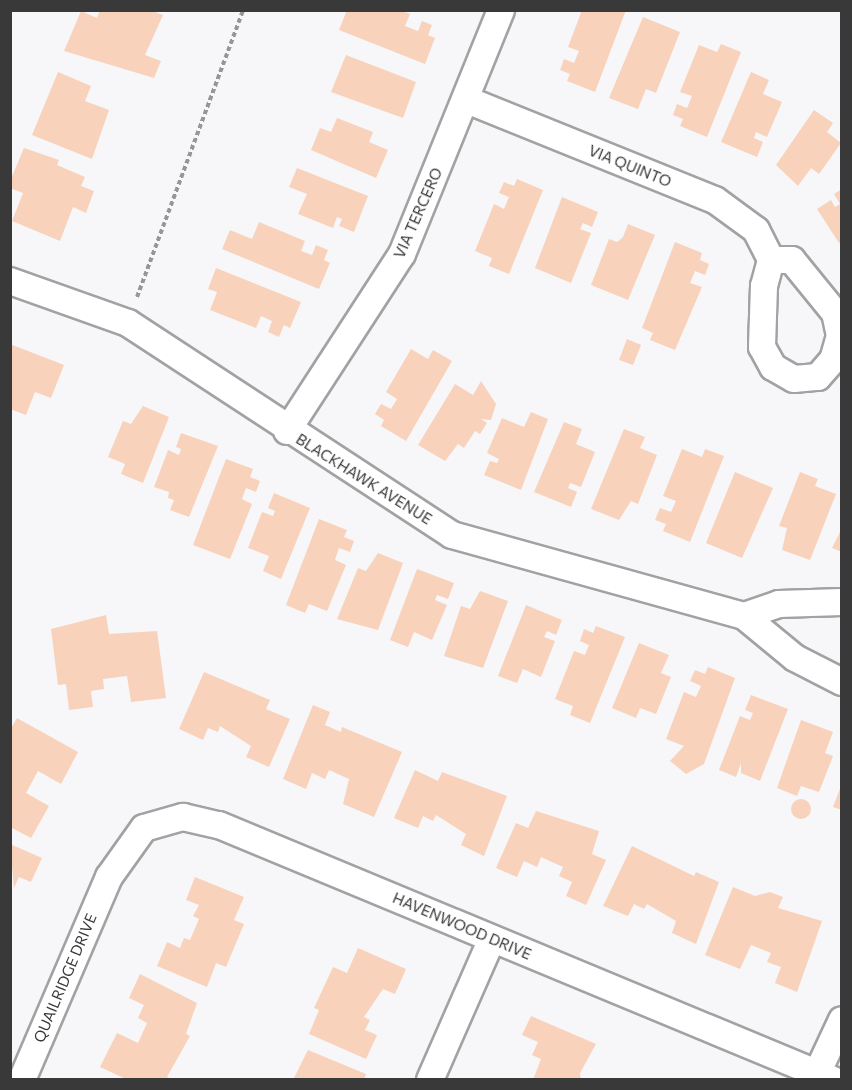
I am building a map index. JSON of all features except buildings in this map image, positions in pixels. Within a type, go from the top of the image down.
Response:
[{"type":"street","name":"VIA TERCERO","points":[[287,431],[402,254],[467,100],[501,10]]},
{"type":"street","name":"VIA QUINTO","points":[[467,100],[714,200],[756,230],[771,260]]},
{"type":"street","name":"BLACKHAWK AVENUE","points":[[10,281],[128,323],[287,431],[452,535],[744,616],[795,658],[842,682]]},
{"type":"street","points":[[744,616],[778,604],[842,602]]},
{"type":"street","name":"HAVENWOOD DRIVE","points":[[109,877],[144,828],[183,817],[219,825],[821,1077]]},
{"type":"street","name":"QUAILRIDGE DRIVE","points":[[22,1080],[109,877]]},
{"type":"street","points":[[430,1080],[492,939]]},
{"type":"street","points":[[821,1077],[842,1020]]},
{"type":"path","points":[[128,323],[243,10]]}]
